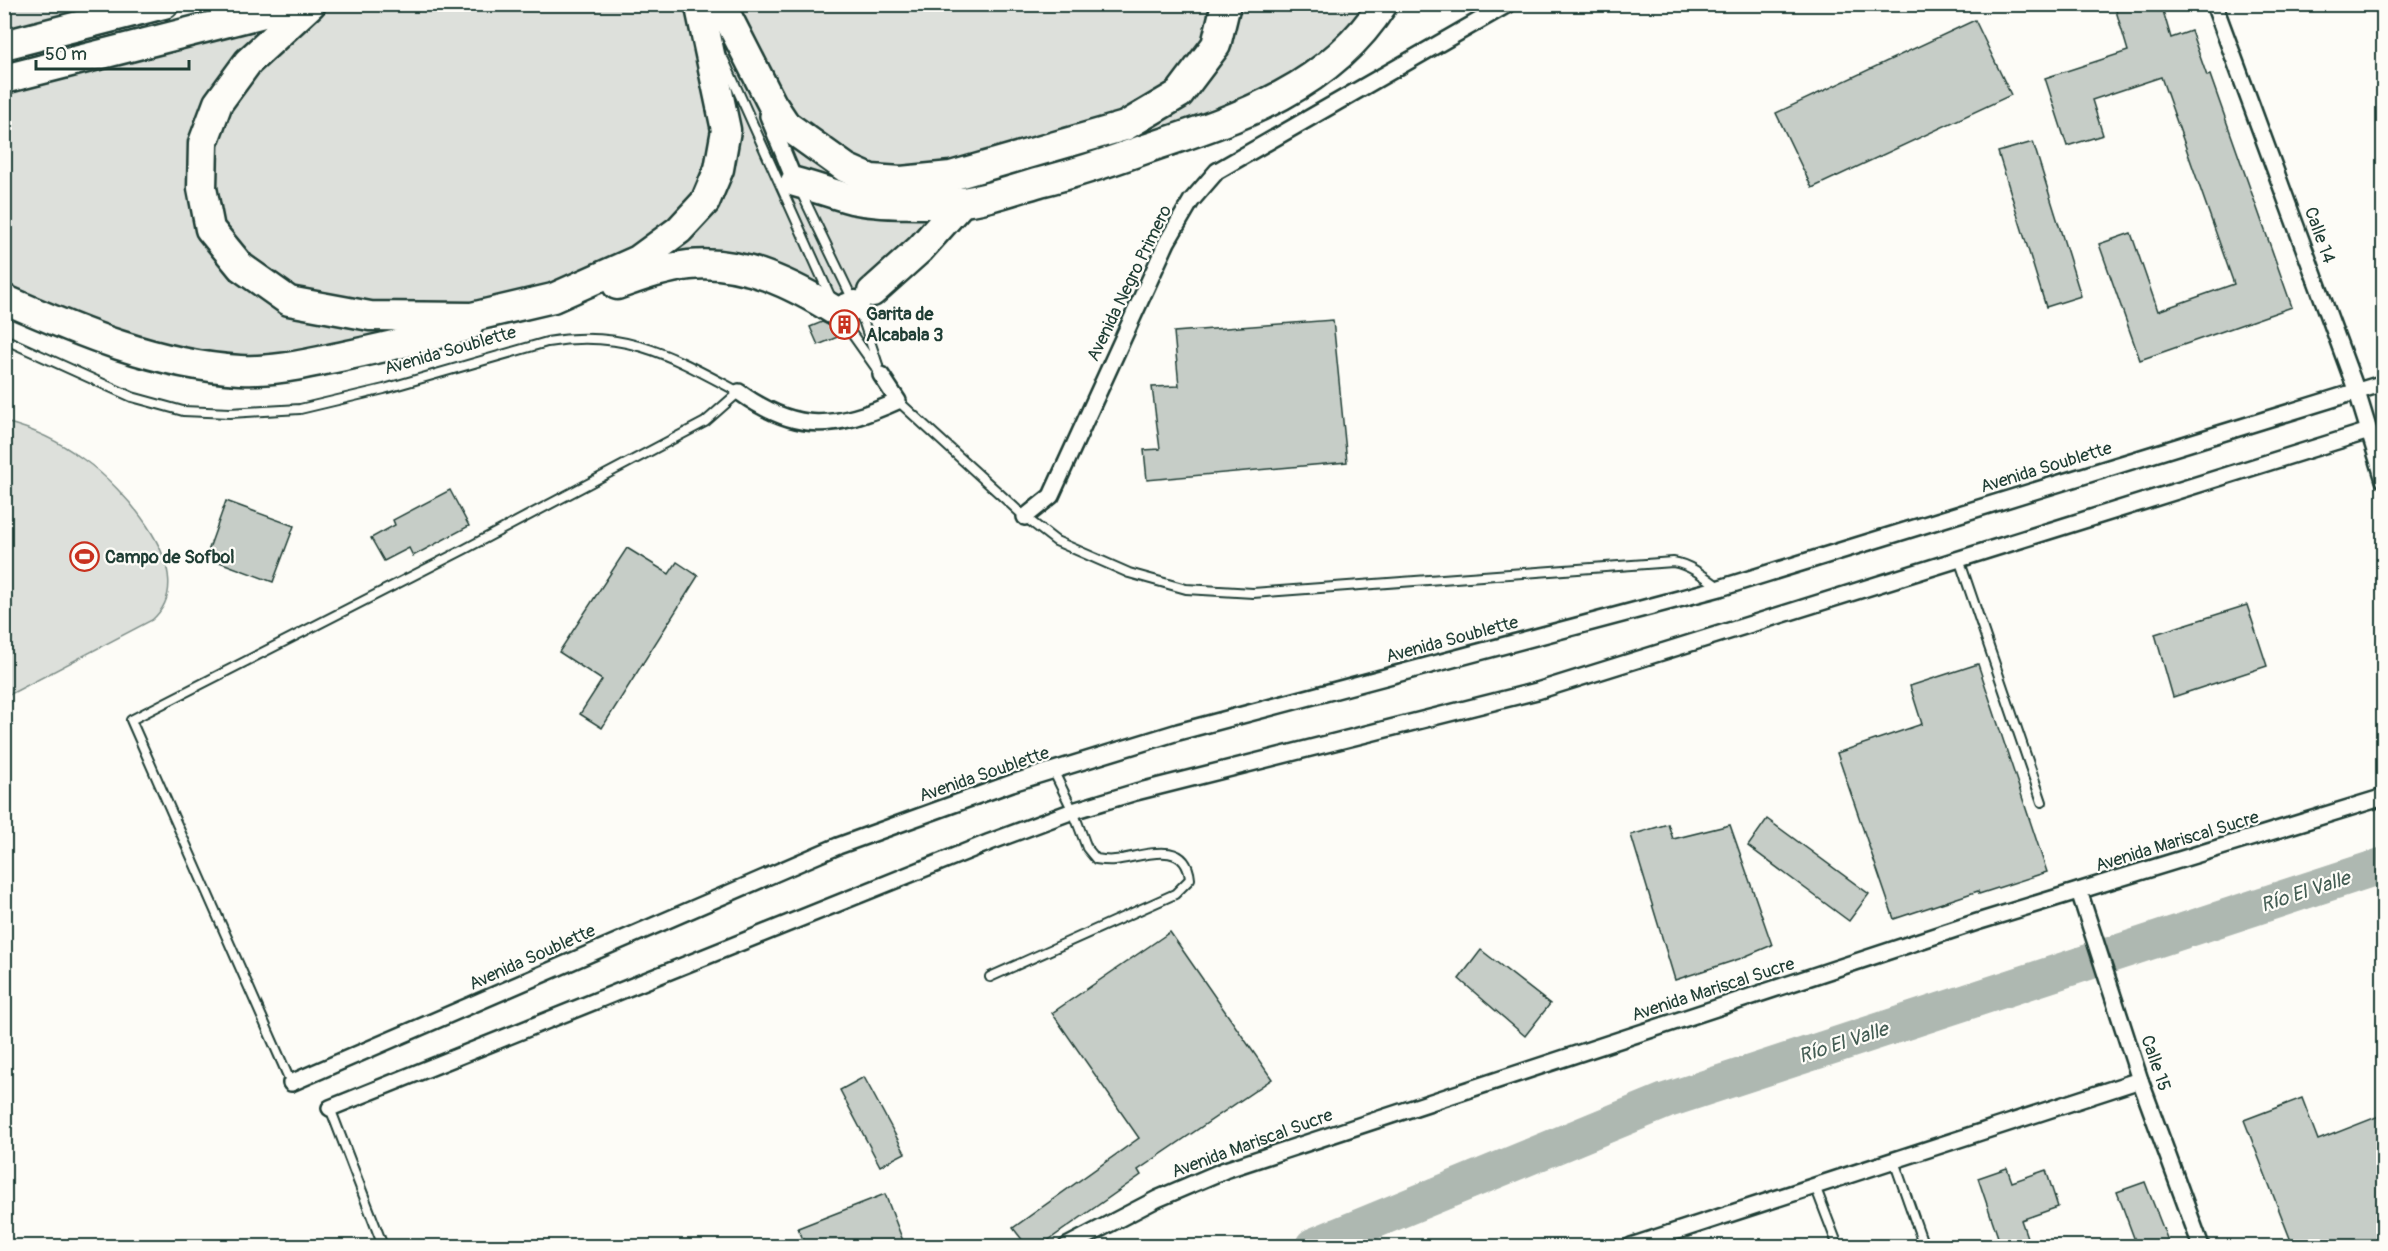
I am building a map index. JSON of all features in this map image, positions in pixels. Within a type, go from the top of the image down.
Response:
[{"type":"highway","points":[[4,45],[164,4]]},
{"type":"highway","points":[[4,79],[299,4]]},
{"type":"highway","points":[[311,4],[248,62],[218,103],[203,143],[202,188],[210,229],[241,267],[289,301],[370,316],[472,316],[553,298],[638,260],[679,230],[705,202],[719,169],[726,130],[714,5]]},
{"type":"highway","points":[[714,5],[786,125],[812,146],[846,168],[871,179],[901,181],[951,176],[1125,126],[1179,94],[1216,45],[1226,4]]},
{"type":"highway","points":[[795,182],[851,198],[876,202],[962,202],[1081,172],[1204,131],[1257,110],[1295,88],[1337,58],[1368,28],[1383,4]]},
{"type":"highway","points":[[4,299],[102,340],[162,358],[195,365],[241,370],[271,370],[412,342],[574,299],[643,275],[690,265],[739,268],[797,290],[855,303],[920,249],[962,202]]},
{"type":"street","name":"Avenida Negro Primero","points":[[1024,517],[1051,496],[1167,242],[1191,201],[1217,171],[1508,4]]},
{"type":"street","name":"Calle 14","points":[[2214,4],[2356,392],[2384,480]]},
{"type":"street","points":[[714,5],[795,182]]},
{"type":"street","points":[[881,375],[898,401]]},
{"type":"street","name":"Avenida Soublette","points":[[291,1083],[838,846],[1053,770],[1178,732],[1720,588],[2384,382]]},
{"type":"street","name":"Avenida Soublette","points":[[739,392],[756,405],[779,416],[819,424],[842,422],[866,416],[898,401]]},
{"type":"street","points":[[330,1108],[990,842],[1073,811],[1147,789],[1537,691],[2368,431]]},
{"type":"street","name":"Avenida Mariscal Sucre","points":[[1067,1246],[1157,1199],[1225,1170],[1977,922],[2384,798]]},
{"type":"street","name":"Calle 15","points":[[2079,892],[2140,1080],[2201,1246]]},
{"type":"street","points":[[1631,1246],[2140,1080]]},
{"type":"lane","points":[[714,5],[864,322],[881,375]]},
{"type":"lane","points":[[795,182],[855,303],[881,375]]},
{"type":"lane","name":"Avenida Soublette","points":[[4,339],[132,397],[183,411],[230,413],[300,409],[384,389],[547,342],[573,338],[598,338],[648,348],[674,357],[739,392]]},
{"type":"lane","points":[[291,1083],[131,720],[465,549],[705,422],[739,392]]},
{"type":"lane","points":[[898,401],[1024,517],[1056,541],[1129,573],[1186,589],[1253,593],[1673,562],[1684,564],[1695,570],[1720,588]]},
{"type":"lane","points":[[1959,559],[2042,802]]},
{"type":"lane","points":[[990,977],[1175,894],[1190,879],[1189,868],[1177,856],[1163,851],[1112,861],[1096,859],[1087,848],[1073,811],[1053,770]]},
{"type":"lane","points":[[330,1108],[383,1246]]},
{"type":"lane","points":[[1894,1161],[1924,1246]]},
{"type":"lane","points":[[1815,1186],[1838,1246]]},
{"type":"shaded area","points":[[4,5],[164,5],[5,45]]},
{"type":"shaded area","points":[[299,5],[1383,5],[1295,88],[962,202],[855,305],[690,265],[241,370],[5,299],[5,79]]},
{"type":"shaded area","name":"Campo de Sofbol","points":[[5,422],[36,432],[65,447],[118,489],[152,533],[163,556],[169,580],[166,601],[152,620],[5,697]]},
{"type":"building","points":[[2114,4],[2161,4],[2171,38],[2191,31],[2207,76],[2210,75],[2292,307],[2140,360],[2099,244],[2131,233],[2158,311],[2234,284],[2161,77],[2092,100],[2103,135],[2067,146],[2045,78],[2128,51]]},
{"type":"building","points":[[1975,20],[2011,95],[1812,188],[1776,113]]},
{"type":"building","points":[[2033,142],[2081,296],[2046,307],[1998,152]]},
{"type":"building","points":[[1333,320],[1347,462],[1147,480],[1144,450],[1160,449],[1152,387],[1179,386],[1174,332]]},
{"type":"building","points":[[822,322],[840,328],[845,334],[818,345],[810,327]]},
{"type":"building","points":[[450,490],[469,526],[413,556],[409,548],[384,561],[371,538],[395,525],[393,520]]},
{"type":"building","points":[[226,501],[294,526],[273,582],[206,557]]},
{"type":"building","points":[[627,548],[669,574],[677,562],[698,576],[602,728],[580,714],[602,680],[559,652]]},
{"type":"building","points":[[2247,605],[2267,666],[2173,697],[2155,634]]},
{"type":"building","points":[[1978,664],[2047,872],[1979,894],[1978,891],[1894,919],[1837,753],[1922,724],[1910,686]]},
{"type":"building","points":[[1767,819],[1869,894],[1849,921],[1748,846]]},
{"type":"building","points":[[1668,824],[1673,839],[1730,825],[1772,945],[1739,959],[1675,980],[1631,835]]},
{"type":"building","points":[[1170,932],[1272,1079],[1138,1170],[1141,1175],[1040,1246],[1027,1246],[1013,1228],[1139,1138],[1052,1013]]},
{"type":"building","points":[[1481,950],[1550,1004],[1525,1036],[1459,979]]},
{"type":"building","points":[[864,1077],[905,1153],[880,1166],[840,1090]]},
{"type":"building","points":[[2302,1098],[2318,1140],[2384,1114],[2384,1237],[2358,1246],[2293,1246],[2244,1120]]},
{"type":"building","points":[[2007,1168],[2012,1182],[2046,1170],[2058,1207],[2021,1220],[2030,1246],[2001,1246],[1978,1178]]},
{"type":"building","points":[[2145,1182],[2170,1246],[2137,1246],[2117,1192]]},
{"type":"building","points":[[885,1194],[905,1246],[806,1246],[798,1228]]},
{"type":"waterway","name":"Río El Valle","points":[[1313,1246],[1665,1101],[2384,865]]},
{"type":"place","name":"Garita de Alcabala 3","points":[[845,324]]},
{"type":"place","name":"Campo de Sofbol","points":[[84,557]]}]
